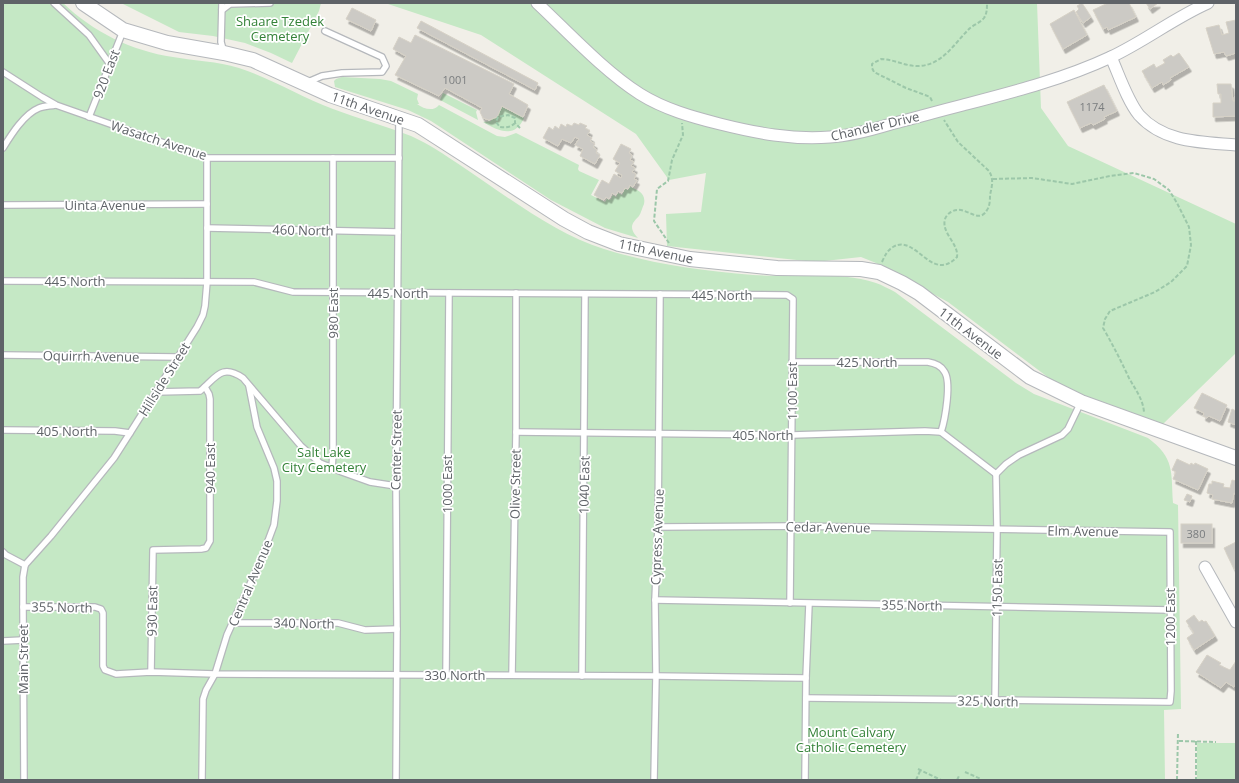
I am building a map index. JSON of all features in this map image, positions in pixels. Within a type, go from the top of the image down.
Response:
[{"type":"street","name":"11th Avenue","points":[[84,3],[123,30],[167,43],[224,53],[253,60],[330,95],[418,125],[564,219],[588,232],[619,244],[677,257],[716,263],[777,268],[861,269],[879,272],[897,280],[919,293],[1030,377],[1081,402],[1236,458]]},
{"type":"street","name":"Chandler Drive","points":[[538,3],[624,83],[662,106],[682,114],[756,133],[795,138],[831,137],[871,130],[1021,89],[1087,67],[1111,57],[1208,3]]},
{"type":"street","points":[[1111,57],[1139,115],[1156,129],[1183,140],[1236,145]]},
{"type":"street","points":[[1205,567],[1236,622]]},
{"type":"lane","points":[[54,3],[88,35],[109,63]]},
{"type":"lane","points":[[222,3],[221,42],[224,53]]},
{"type":"lane","points":[[222,10],[230,4],[270,3]]},
{"type":"lane","name":"920 East","points":[[89,117],[123,30]]},
{"type":"lane","points":[[304,83],[322,76],[342,73],[382,72],[386,66],[382,58],[325,31]]},
{"type":"lane","name":"Wasatch Avenue","points":[[3,72],[56,105],[207,158],[399,158]]},
{"type":"lane","points":[[3,148],[11,134],[28,115],[39,108],[56,105]]},
{"type":"lane","name":"Center Street","points":[[396,780],[396,486],[399,119]]},
{"type":"lane","name":"Hillside Street","points":[[25,565],[51,536],[114,458],[178,357],[202,315],[206,300],[207,282],[207,158]]},
{"type":"lane","name":"980 East","points":[[332,468],[333,158]]},
{"type":"lane","name":"Uinta Avenue","points":[[3,205],[207,204]]},
{"type":"lane","name":"460 North","points":[[207,228],[398,232]]},
{"type":"lane","name":"445 North","points":[[3,281],[254,282],[293,292],[787,295],[792,299]]},
{"type":"lane","name":"1000 East","points":[[446,675],[449,293]]},
{"type":"lane","name":"Olive Street","points":[[512,675],[516,432],[516,294]]},
{"type":"lane","name":"1040 East","points":[[582,676],[585,294]]},
{"type":"lane","name":"Cypress Avenue","points":[[654,780],[656,676],[655,600],[658,527],[660,294]]},
{"type":"lane","name":"1100 East","points":[[790,603],[792,299]]},
{"type":"lane","name":"Oquirrh Avenue","points":[[3,355],[178,357]]},
{"type":"lane","name":"425 North","points":[[792,362],[928,362],[935,364],[945,371],[948,379],[945,414],[941,432]]},
{"type":"lane","points":[[156,392],[200,391],[215,376],[228,371],[237,374],[243,378],[311,456],[320,463],[370,482],[396,486]]},
{"type":"lane","name":"Central Avenue","points":[[202,780],[203,699],[215,674],[227,635],[234,623],[274,526],[277,501],[277,481],[274,468],[257,426],[249,386]]},
{"type":"lane","name":"940 East","points":[[152,550],[206,548],[210,541],[210,399],[205,387]]},
{"type":"lane","points":[[941,432],[996,474],[1006,464],[1019,455],[1062,435],[1068,429],[1081,402]]},
{"type":"lane","name":"405 North","points":[[3,430],[115,431],[130,433]]},
{"type":"lane","name":"405 North","points":[[516,432],[792,435],[925,431],[941,432]]},
{"type":"lane","name":"1150 East","points":[[995,701],[997,530],[996,474]]},
{"type":"lane","name":"Cedar Avenue","points":[[658,527],[791,526],[997,530]]},
{"type":"lane","name":"Elm Avenue","points":[[997,530],[1170,532]]},
{"type":"lane","name":"1200 East","points":[[1170,532],[1170,702]]},
{"type":"lane","name":"930 East","points":[[151,672],[152,550]]},
{"type":"lane","points":[[3,552],[25,565]]},
{"type":"lane","name":"Main Street","points":[[24,780],[22,607],[25,565]]},
{"type":"lane","name":"355 North","points":[[655,600],[1170,610]]},
{"type":"lane","points":[[805,780],[806,678],[809,604]]},
{"type":"lane","name":"355 North","points":[[22,607],[96,607],[101,609],[103,613],[103,666],[105,670]]},
{"type":"lane","name":"340 North","points":[[234,623],[338,623],[364,630],[397,629]]},
{"type":"lane","points":[[3,641],[23,640]]},
{"type":"lane","name":"330 North","points":[[105,670],[116,674],[151,672],[215,674],[806,678]]},
{"type":"lane","name":"325 North","points":[[806,698],[1170,702]]},
{"type":"path","points":[[932,102],[928,96],[906,88],[874,72],[872,64],[881,59],[913,66],[924,66],[935,62],[944,56],[972,27],[982,21],[987,11],[987,3]]},
{"type":"path","points":[[677,257],[654,221],[657,188],[668,181],[672,160],[683,135],[682,114]]},
{"type":"path","points":[[515,123],[512,126],[500,127],[496,122],[498,117],[508,115],[515,118],[515,123],[520,128]]},
{"type":"path","points":[[879,272],[884,257],[893,247],[899,245],[904,245],[914,249],[934,264],[940,265],[952,261],[957,257],[957,252],[948,234],[945,219],[949,213],[957,209],[964,210],[971,215],[977,216],[987,211],[993,179],[989,171],[958,142],[944,120]]},
{"type":"path","points":[[993,179],[1032,178],[1072,184],[1110,176],[1134,173],[1154,178],[1169,190],[1178,203],[1189,227],[1192,245],[1187,266],[1171,282],[1160,289],[1110,311],[1104,328],[1143,403],[1145,425]]},
{"type":"path","points":[[1177,780],[1178,732]]},
{"type":"path","points":[[1179,741],[1216,742]]},
{"type":"path","points":[[1196,741],[1196,780]]},
{"type":"path","points":[[916,780],[919,770],[941,780]]},
{"type":"path","points":[[966,772],[981,780]]},
{"type":"path","points":[[957,780],[958,776]]},
{"type":"green space","name":"Salt Lake City Cemetery","points":[[3,3],[63,3],[87,23],[114,39],[128,45],[158,54],[239,68],[263,77],[333,109],[411,136],[443,154],[548,223],[567,234],[604,249],[640,259],[696,269],[768,276],[814,275],[846,277],[861,279],[878,284],[895,292],[1016,383],[1034,394],[1148,438],[1157,445],[1167,459],[1170,466],[1173,503],[1178,505],[1181,709],[1164,710],[1165,780],[3,780]]},
{"type":"green space","name":"Shaare Tzedek Cemetery","points":[[121,3],[321,3],[319,11],[292,63],[245,43],[213,36],[179,32]]},
{"type":"green space","points":[[385,3],[1037,3],[1041,108],[1068,146],[1236,224],[1236,353],[1163,424],[1061,387],[948,302],[876,263],[861,257],[815,262],[667,246],[666,214],[701,212],[706,173],[669,180],[636,134],[481,35]]},
{"type":"green space","points":[[342,77],[391,81],[418,94],[417,99],[419,104],[417,104],[423,107],[431,109],[439,105],[497,136],[505,137],[516,133],[579,165],[579,171],[599,180],[591,195],[605,202],[607,199],[610,200],[613,195],[616,197],[618,193],[622,195],[625,189],[628,190],[630,187],[636,190],[643,195],[644,198],[644,204],[640,215],[634,221],[632,226],[633,231],[638,238],[605,228],[551,200],[431,121],[408,110],[335,87],[334,81]]},
{"type":"green space","points":[[443,93],[477,110],[478,120],[440,100]]},
{"type":"green space","points":[[500,106],[524,118],[516,129],[511,131],[500,130],[483,122],[491,121],[492,117]]},
{"type":"green space","points":[[1197,743],[1236,743],[1236,780],[1197,780]]},
{"type":"building","points":[[1082,3],[1091,17],[1083,23],[1076,12],[1079,9],[1077,6]]},
{"type":"building","points":[[1108,3],[1129,3],[1136,17],[1108,30],[1107,27],[1103,29],[1093,10]]},
{"type":"building","points":[[1146,3],[1158,3],[1150,9]]},
{"type":"building","points":[[352,8],[376,20],[371,31],[346,19]]},
{"type":"building","points":[[1074,10],[1087,35],[1063,49],[1050,24]]},
{"type":"building","points":[[1236,20],[1236,53],[1226,56],[1224,52],[1214,54],[1206,28],[1219,25],[1222,35],[1229,33],[1226,22]]},
{"type":"building","points":[[421,21],[538,83],[535,90],[417,28]]},
{"type":"building","points":[[415,35],[514,84],[509,94],[528,105],[523,117],[502,106],[497,117],[489,120],[483,118],[480,112],[482,108],[445,88],[439,96],[395,75],[406,56],[393,49],[399,37],[411,43]]},
{"type":"building","points":[[1179,53],[1189,67],[1170,78],[1171,80],[1163,85],[1162,82],[1152,88],[1142,71],[1154,64],[1156,68],[1165,63],[1163,60],[1171,55],[1173,57]]},
{"type":"building","points":[[1217,84],[1231,84],[1233,101],[1235,101],[1236,91],[1236,116],[1213,117],[1213,103],[1221,103],[1221,94],[1218,94]]},
{"type":"building","points":[[1104,85],[1117,111],[1104,117],[1105,119],[1093,125],[1091,123],[1080,128],[1067,102]]},
{"type":"building","points":[[574,123],[579,125],[580,123],[587,126],[585,128],[590,131],[587,135],[592,138],[590,141],[595,144],[593,147],[597,150],[596,153],[600,155],[595,164],[580,156],[583,149],[575,145],[579,139],[575,137],[571,143],[562,139],[558,146],[543,138],[549,127],[553,130],[555,126],[559,129],[561,124],[566,127],[567,124],[572,126]]},
{"type":"building","points":[[621,144],[631,149],[629,153],[632,155],[630,160],[634,162],[631,166],[635,168],[632,172],[636,174],[634,179],[637,180],[633,187],[630,185],[628,189],[625,188],[622,193],[618,191],[616,195],[612,193],[609,199],[606,197],[604,200],[594,195],[602,180],[609,184],[614,174],[621,178],[622,175],[615,171],[620,163],[613,159]]},
{"type":"building","points":[[1202,393],[1227,405],[1220,421],[1209,416],[1207,418],[1203,416],[1204,413],[1194,408]]},
{"type":"building","points":[[1232,409],[1236,411],[1236,425],[1228,422]]},
{"type":"building","points":[[1177,459],[1190,465],[1191,463],[1194,465],[1195,463],[1208,469],[1198,490],[1173,479],[1176,472],[1172,470]]},
{"type":"building","points":[[1232,480],[1236,481],[1236,494],[1234,493],[1232,503],[1212,499],[1213,495],[1207,493],[1209,484],[1212,484],[1212,481],[1224,484],[1223,487],[1230,488]]},
{"type":"building","points":[[1187,494],[1192,496],[1190,502],[1184,500]]},
{"type":"building","points":[[1181,524],[1212,524],[1212,543],[1181,543]]},
{"type":"building","points":[[1236,542],[1236,568],[1234,569],[1224,548]]},
{"type":"building","points":[[1194,615],[1199,622],[1202,620],[1204,622],[1206,621],[1215,636],[1194,650],[1187,638],[1194,633],[1186,621]]},
{"type":"building","points":[[1207,655],[1221,663],[1219,665],[1230,670],[1236,661],[1236,683],[1234,687],[1226,682],[1221,688],[1196,672]]},
{"type":"park label","name":"Mount Calvary Catholic Cemetery","points":[[851,740]]}]
